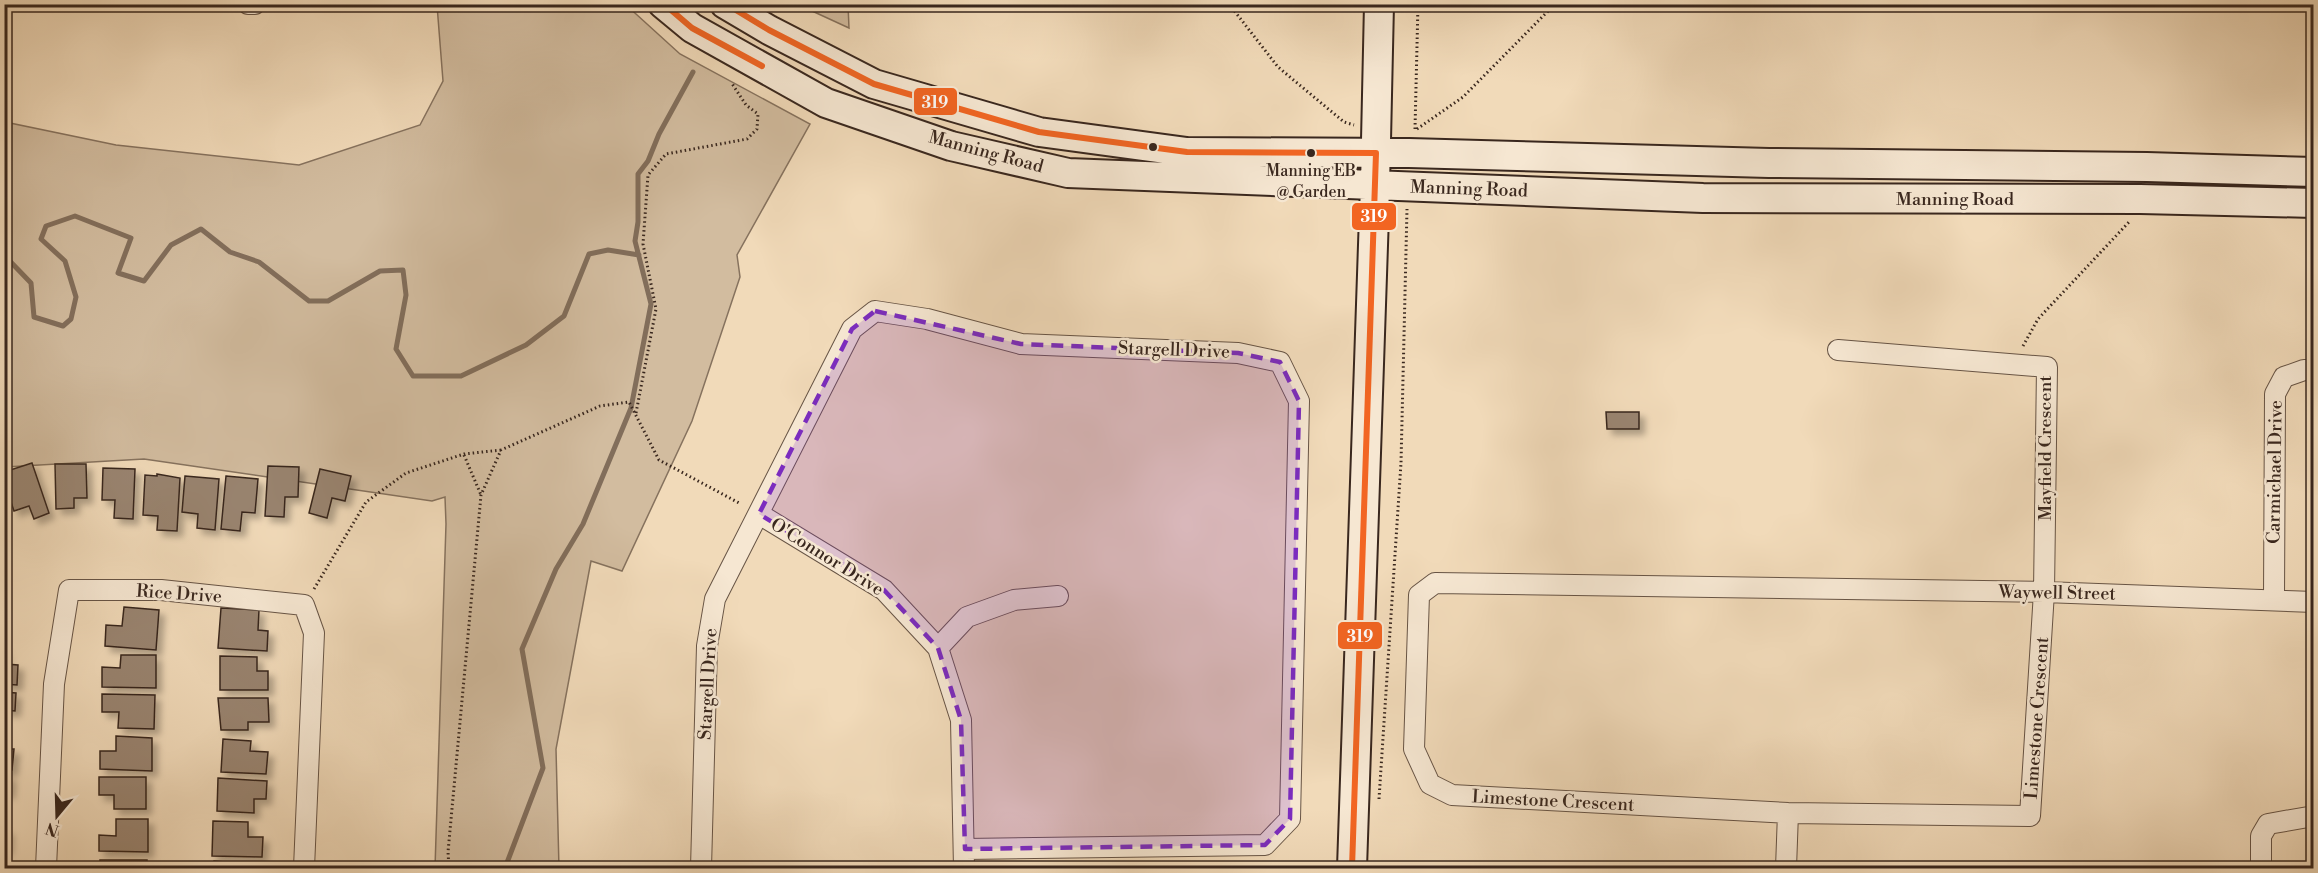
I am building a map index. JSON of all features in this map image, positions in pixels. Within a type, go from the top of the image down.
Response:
[{"type":"main road","name":"Manning Road","points":[[663,4],[692,28],[826,103],[951,146],[1068,173],[1703,198],[2140,199],[2313,203]]},
{"type":"main road","name":"Manning Road","points":[[725,4],[769,30],[874,84],[1039,132],[1187,152],[1409,153],[1769,163],[2313,172]]},
{"type":"main road","points":[[1352,868],[1379,4]]},
{"type":"street","points":[[248,4],[255,4]]},
{"type":"street","name":"Stargell Drive","points":[[700,868],[707,646],[716,599],[852,328],[875,311],[927,319],[1022,344],[1238,353],[1280,362],[1299,401],[1290,819],[1265,845],[965,849]]},
{"type":"street","name":"Mayfield Crescent","points":[[1838,350],[2047,367],[2044,592]]},
{"type":"street","name":"Carmichael Drive","points":[[2274,599],[2275,394],[2284,377],[2304,370],[2313,370]]},
{"type":"street","name":"O'Connor Drive","points":[[759,514],[884,590],[938,648],[961,720],[964,868]]},
{"type":"street","name":"Limestone Crescent","points":[[1800,588],[1435,583],[1419,595],[1414,749],[1430,784],[1452,795],[1788,813],[2030,816],[2044,592]]},
{"type":"street","name":"Waywell Street","points":[[1800,588],[2044,592],[2313,602]]},
{"type":"street","name":"Rice Drive","points":[[46,868],[54,684],[69,590],[161,590],[304,606]]},
{"type":"street","points":[[938,648],[967,617],[1014,600],[1058,596]]},
{"type":"street","points":[[304,606],[314,633],[304,868]]},
{"type":"street","points":[[1786,868],[1788,813]]},
{"type":"street","points":[[2261,868],[2261,836],[2268,824],[2313,816]]},
{"type":"path","points":[[1409,153],[1416,130],[1418,4]]},
{"type":"path","points":[[636,415],[656,309],[643,244],[648,175],[666,154],[747,139],[757,129],[758,114],[746,105],[731,82]]},
{"type":"path","points":[[1379,809],[1401,463],[1408,186]]},
{"type":"path","points":[[2012,364],[2038,319],[2138,213],[2140,199]]},
{"type":"path","points":[[304,606],[366,502],[406,473],[464,454],[501,450],[600,406],[629,402],[659,460],[759,514]]},
{"type":"path","points":[[449,868],[448,852],[481,495],[501,450]]},
{"type":"path","points":[[464,454],[481,495]]},
{"type":"highlighted area","points":[[875,311],[1021,344],[1238,353],[1280,362],[1299,401],[1290,819],[1265,845],[965,849],[961,720],[938,648],[884,590],[759,514],[852,329]]},
{"type":"shaded area","points":[[625,4],[680,54],[810,124],[737,255],[740,277],[692,421],[622,571],[591,561],[556,749],[559,868],[435,868],[445,497],[432,501],[144,459],[5,467],[5,122],[116,145],[299,165],[420,125],[443,81],[437,5]]},
{"type":"shaded area","points":[[799,5],[848,5],[849,28]]},
{"type":"building","points":[[1606,412],[1639,412],[1639,429],[1607,429]]},
{"type":"building","points":[[32,463],[49,513],[34,519],[29,506],[14,511],[4,481],[4,472]]},
{"type":"building","points":[[55,464],[86,464],[87,498],[74,498],[74,508],[56,509]]},
{"type":"building","points":[[268,466],[299,467],[298,497],[285,497],[284,517],[265,516]]},
{"type":"building","points":[[103,468],[135,469],[133,519],[114,518],[115,500],[102,500]]},
{"type":"building","points":[[320,469],[351,476],[345,501],[332,498],[327,518],[309,513]]},
{"type":"building","points":[[157,474],[180,478],[177,531],[157,530],[158,516],[143,515],[145,475],[157,476]]},
{"type":"building","points":[[185,476],[219,479],[215,530],[197,528],[198,514],[182,512]]},
{"type":"building","points":[[226,476],[258,479],[255,513],[242,512],[240,531],[221,529]]},
{"type":"building","points":[[124,607],[159,610],[156,650],[105,646],[106,625],[122,626]]},
{"type":"building","points":[[221,608],[259,610],[258,630],[268,631],[267,651],[218,648]]},
{"type":"building","points":[[4,648],[5,664],[18,665],[17,685],[4,684]]},
{"type":"building","points":[[121,655],[156,655],[156,688],[102,687],[102,667],[120,668]]},
{"type":"building","points":[[220,656],[257,657],[257,671],[268,671],[268,690],[220,690]]},
{"type":"building","points":[[4,692],[16,693],[15,711],[4,710]]},
{"type":"building","points":[[102,694],[155,695],[154,729],[118,728],[119,712],[102,712]]},
{"type":"building","points":[[218,698],[268,698],[269,722],[248,722],[248,730],[221,730]]},
{"type":"building","points":[[116,736],[152,738],[152,771],[100,769],[100,751],[116,751]]},
{"type":"building","points":[[223,739],[251,741],[250,751],[268,752],[266,774],[221,772]]},
{"type":"building","points":[[4,749],[14,749],[12,770],[4,770]]},
{"type":"building","points":[[4,775],[10,776],[9,793],[4,792]]},
{"type":"building","points":[[99,777],[146,777],[146,809],[114,809],[114,795],[99,795]]},
{"type":"building","points":[[218,778],[267,781],[266,799],[254,799],[254,813],[217,811]]},
{"type":"building","points":[[116,819],[148,819],[148,852],[99,851],[99,835],[116,836]]},
{"type":"building","points":[[213,821],[248,822],[248,837],[263,837],[262,857],[212,856]]},
{"type":"building","points":[[4,829],[8,830],[7,849],[4,849]]},
{"type":"building","points":[[100,860],[147,860],[147,868],[100,868]]},
{"type":"building","points":[[214,861],[259,865],[259,868],[213,868]]},
{"type":"waterway","points":[[505,868],[543,768],[522,649],[556,569],[583,524],[631,408],[651,304],[635,241],[638,222],[638,174],[648,161],[659,134],[693,72]]},
{"type":"waterway","points":[[4,255],[31,283],[34,317],[63,326],[71,319],[76,297],[65,261],[41,239],[46,226],[75,216],[131,238],[118,273],[144,281],[171,245],[201,229],[230,252],[259,262],[309,301],[328,301],[380,271],[403,270],[406,295],[396,349],[413,376],[461,376],[526,345],[564,316],[589,254],[608,250],[639,255]]},
{"type":"transit line","name":"319","points":[[664,4],[692,28],[762,66]]},
{"type":"transit line","name":"319","points":[[726,4],[769,30],[874,84],[1039,132],[1187,152],[1376,153],[1352,868]]},
{"type":"place","name":"Manning EB @ Garden","points":[[1311,153]]}]
